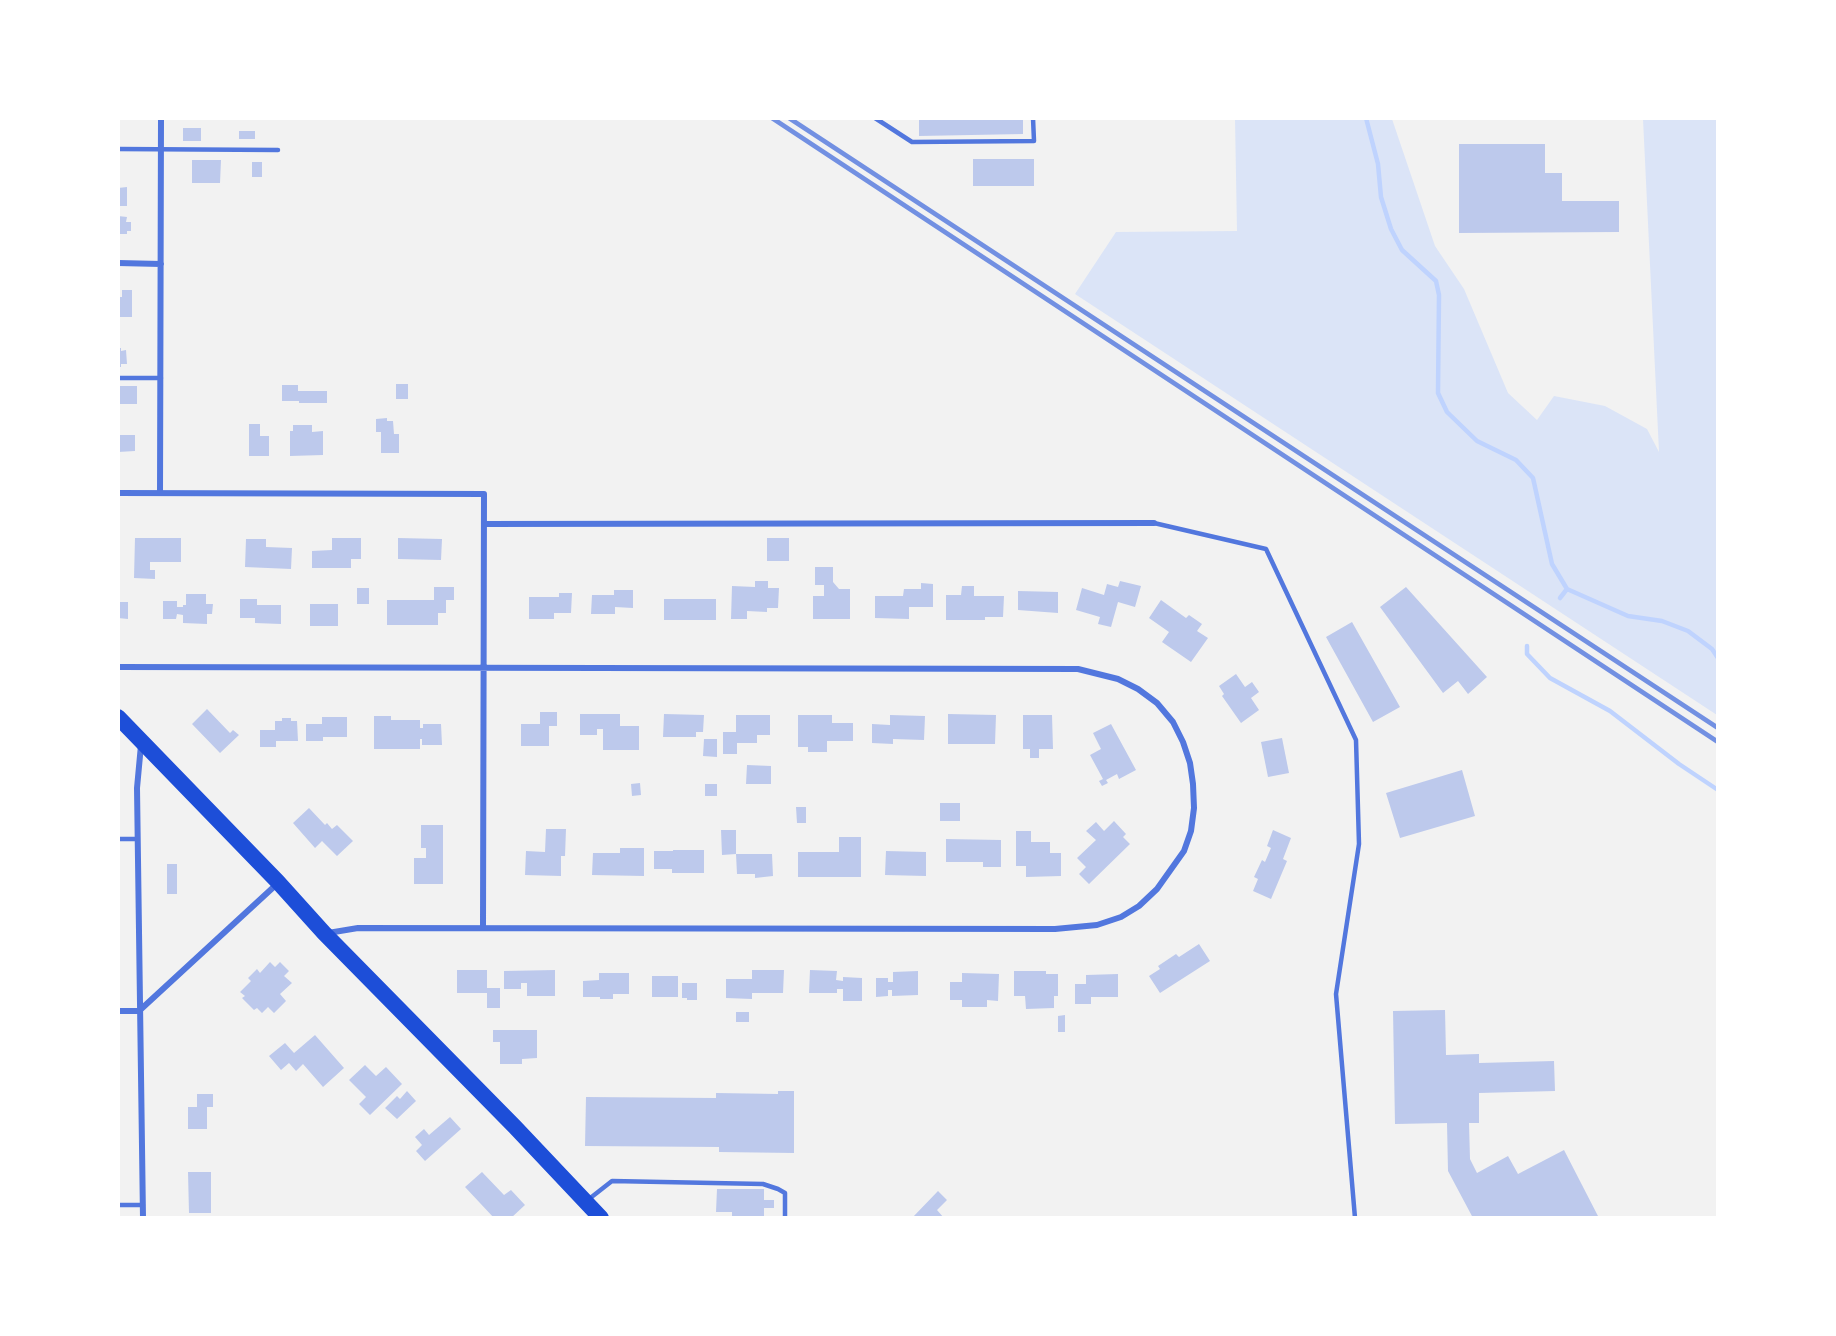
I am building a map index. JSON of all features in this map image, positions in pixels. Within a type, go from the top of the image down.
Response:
[{"type":"highway","points":[[118,717],[601,1218]]},
{"type":"street","points":[[160,493],[161,118]]},
{"type":"street","points":[[118,264],[161,264]]},
{"type":"street","points":[[118,494],[484,494],[483,928]]},
{"type":"street","points":[[484,524],[1154,523]]},
{"type":"street","points":[[118,667],[1078,669],[1118,680],[1138,689],[1157,703],[1173,722],[1190,763],[1194,808],[1191,831],[1184,851],[1156,889],[1139,906],[1120,917],[1097,925],[1055,929],[358,928],[324,933]]},
{"type":"street","points":[[141,741],[137,788],[137,839],[143,1218]]},
{"type":"street","points":[[118,1011],[139,1011],[278,882]]},
{"type":"lane","points":[[875,118],[912,142],[1035,141],[1033,118]]},
{"type":"lane","points":[[118,149],[278,150]]},
{"type":"lane","points":[[118,378],[161,378]]},
{"type":"lane","points":[[1154,523],[1266,549],[1356,740],[1359,844],[1336,994],[1355,1218]]},
{"type":"lane","points":[[118,839],[137,839]]},
{"type":"lane","points":[[585,1202],[612,1181],[763,1184],[785,1193],[785,1218]]},
{"type":"lane","points":[[118,1205],[143,1205]]},
{"type":"shaded area","points":[[1235,119],[1392,119],[1435,246],[1464,289],[1508,393],[1537,420],[1554,396],[1605,406],[1647,429],[1659,452],[1643,119],[1717,119],[1717,715],[1075,294],[1116,232],[1237,231]]},
{"type":"building","points":[[919,118],[1023,118],[1023,134],[919,136]]},
{"type":"building","points":[[183,128],[201,128],[201,141],[183,141]]},
{"type":"building","points":[[239,131],[255,131],[255,139],[239,139]]},
{"type":"building","points":[[1459,144],[1545,144],[1545,173],[1562,173],[1562,201],[1619,201],[1619,232],[1459,233]]},
{"type":"building","points":[[973,159],[1034,159],[1034,186],[973,186]]},
{"type":"building","points":[[192,160],[221,160],[220,183],[192,183]]},
{"type":"building","points":[[252,162],[262,162],[262,177],[252,177]]},
{"type":"building","points":[[127,187],[127,206],[118,206],[118,188]]},
{"type":"building","points":[[118,216],[127,217],[126,222],[131,222],[131,231],[127,231],[127,234],[118,234]]},
{"type":"building","points":[[122,290],[132,290],[132,317],[118,317],[118,297],[122,297]]},
{"type":"building","points":[[118,348],[121,348],[121,351],[126,350],[127,364],[121,364],[121,367],[118,367]]},
{"type":"building","points":[[396,384],[408,384],[408,399],[396,399]]},
{"type":"building","points":[[282,385],[298,385],[298,391],[327,391],[327,403],[282,401]]},
{"type":"building","points":[[119,386],[137,386],[137,404],[119,404]]},
{"type":"building","points":[[387,418],[387,421],[393,421],[394,434],[399,434],[399,453],[381,453],[381,432],[376,432],[376,419]]},
{"type":"building","points":[[249,424],[260,424],[260,436],[269,436],[269,456],[249,456]]},
{"type":"building","points":[[293,425],[312,425],[312,432],[323,431],[323,455],[290,456],[290,431],[293,431]]},
{"type":"building","points":[[118,435],[135,435],[135,451],[118,452]]},
{"type":"building","points":[[135,538],[181,538],[181,562],[150,562],[150,570],[155,570],[155,579],[134,578]]},
{"type":"building","points":[[332,538],[361,538],[361,559],[351,559],[351,568],[312,568],[312,551],[332,550]]},
{"type":"building","points":[[398,538],[442,539],[441,560],[398,559]]},
{"type":"building","points":[[767,538],[789,538],[789,561],[767,561]]},
{"type":"building","points":[[246,539],[266,539],[266,547],[292,548],[291,569],[245,567]]},
{"type":"building","points":[[815,567],[833,567],[833,582],[839,589],[850,589],[850,619],[813,619],[813,596],[824,596],[824,585],[815,585]]},
{"type":"building","points":[[755,581],[768,581],[768,588],[779,588],[778,608],[767,608],[767,612],[747,611],[747,619],[731,619],[732,586],[755,587]]},
{"type":"building","points":[[1120,581],[1141,586],[1135,607],[1118,602],[1111,627],[1098,624],[1100,617],[1076,610],[1082,588],[1104,595],[1107,584],[1118,587]]},
{"type":"building","points":[[921,583],[933,584],[933,607],[909,607],[909,619],[875,618],[875,596],[903,596],[904,589],[921,589]]},
{"type":"building","points":[[962,586],[974,586],[974,596],[1004,596],[1003,617],[985,617],[985,620],[946,620],[946,595],[961,595]]},
{"type":"building","points":[[434,587],[454,587],[454,600],[446,600],[446,613],[438,613],[438,625],[387,625],[387,600],[434,600]]},
{"type":"building","points":[[1406,587],[1487,677],[1468,694],[1458,681],[1443,693],[1380,607]]},
{"type":"building","points":[[357,588],[369,588],[369,604],[357,604]]},
{"type":"building","points":[[614,590],[633,590],[633,608],[615,607],[615,614],[591,614],[592,595],[614,595]]},
{"type":"building","points":[[1018,591],[1058,592],[1058,613],[1018,610]]},
{"type":"building","points":[[559,593],[572,593],[571,613],[554,613],[554,619],[529,619],[529,597],[559,597]]},
{"type":"building","points":[[186,594],[206,594],[206,604],[213,604],[212,614],[207,614],[207,624],[183,623],[183,615],[177,614],[176,619],[163,619],[163,601],[177,601],[177,607],[183,607],[186,605]]},
{"type":"building","points":[[240,599],[257,599],[257,605],[281,605],[281,624],[255,623],[255,618],[240,618]]},
{"type":"building","points":[[664,599],[716,599],[716,620],[664,620]]},
{"type":"building","points":[[1161,600],[1186,618],[1189,615],[1202,624],[1197,631],[1208,638],[1191,662],[1162,642],[1169,632],[1149,618]]},
{"type":"building","points":[[118,602],[128,602],[128,619],[118,618]]},
{"type":"building","points":[[310,604],[338,604],[338,626],[310,626]]},
{"type":"building","points":[[1352,622],[1400,707],[1373,722],[1326,637]]},
{"type":"building","points":[[1236,674],[1245,687],[1252,682],[1259,692],[1251,698],[1259,710],[1241,723],[1222,696],[1224,694],[1219,686]]},
{"type":"building","points":[[207,709],[230,733],[233,730],[239,735],[220,753],[192,724]]},
{"type":"building","points":[[540,712],[557,712],[557,726],[549,726],[549,746],[521,746],[521,724],[540,724]]},
{"type":"building","points":[[580,714],[620,714],[620,726],[639,726],[639,750],[603,750],[603,729],[597,729],[597,735],[580,735]]},
{"type":"building","points":[[664,714],[704,715],[703,732],[696,732],[696,737],[663,737]]},
{"type":"building","points":[[948,714],[996,715],[995,744],[948,744]]},
{"type":"building","points":[[736,715],[770,715],[770,735],[757,735],[757,743],[737,743],[737,754],[723,754],[723,732],[736,732]]},
{"type":"building","points":[[798,715],[832,715],[832,723],[853,723],[853,741],[827,741],[827,752],[808,752],[808,747],[798,747]]},
{"type":"building","points":[[890,715],[925,716],[924,740],[893,739],[893,744],[872,743],[872,724],[890,725]]},
{"type":"building","points":[[1023,715],[1052,715],[1053,749],[1039,749],[1039,758],[1030,758],[1030,749],[1023,749]]},
{"type":"building","points":[[374,716],[391,716],[391,720],[420,720],[420,728],[423,728],[423,724],[441,724],[442,745],[422,745],[422,739],[420,739],[420,749],[374,749]]},
{"type":"building","points":[[322,717],[347,717],[347,737],[323,737],[323,741],[306,741],[306,724],[322,724]]},
{"type":"building","points":[[282,718],[297,721],[298,741],[276,741],[276,747],[260,747],[260,730],[275,730],[275,721],[282,721]]},
{"type":"building","points":[[1111,724],[1136,770],[1119,779],[1117,774],[1106,780],[1108,783],[1102,786],[1099,781],[1103,779],[1090,755],[1101,749],[1093,733]]},
{"type":"building","points":[[1282,738],[1289,773],[1268,777],[1261,742]]},
{"type":"building","points":[[704,739],[717,739],[717,757],[703,756]]},
{"type":"building","points":[[747,765],[771,766],[771,784],[746,784]]},
{"type":"building","points":[[1462,770],[1475,816],[1400,838],[1386,793]]},
{"type":"building","points":[[640,783],[641,795],[632,796],[631,784]]},
{"type":"building","points":[[705,784],[717,784],[717,796],[705,796]]},
{"type":"building","points":[[940,803],[960,803],[960,821],[940,821]]},
{"type":"building","points":[[796,807],[806,807],[806,823],[797,823]]},
{"type":"building","points":[[309,808],[325,825],[327,823],[332,829],[337,825],[353,841],[337,856],[322,841],[315,848],[293,823]]},
{"type":"building","points":[[1114,821],[1126,834],[1123,837],[1130,844],[1089,884],[1079,874],[1086,867],[1077,858],[1096,840],[1086,831],[1096,822],[1104,831]]},
{"type":"building","points":[[421,825],[443,825],[443,884],[414,884],[414,858],[426,858],[426,848],[421,848]]},
{"type":"building","points":[[546,829],[566,829],[565,856],[561,856],[561,876],[525,875],[526,851],[545,852]]},
{"type":"building","points":[[721,830],[736,830],[736,854],[722,855]]},
{"type":"building","points":[[1273,830],[1291,838],[1283,859],[1287,861],[1271,899],[1253,891],[1258,879],[1254,877],[1262,860],[1265,862],[1271,848],[1267,846]]},
{"type":"building","points":[[1016,831],[1031,831],[1031,842],[1050,842],[1050,853],[1061,853],[1061,876],[1026,877],[1026,866],[1016,866]]},
{"type":"building","points":[[839,837],[861,837],[861,877],[798,877],[798,852],[839,852]]},
{"type":"building","points":[[946,839],[1001,840],[1001,867],[983,867],[983,862],[946,862]]},
{"type":"building","points":[[620,848],[644,848],[644,876],[592,875],[593,853],[620,853]]},
{"type":"building","points":[[704,850],[704,873],[672,873],[672,869],[654,869],[654,851]]},
{"type":"building","points":[[886,851],[926,852],[926,876],[885,875]]},
{"type":"building","points":[[736,854],[772,854],[773,876],[755,878],[755,874],[737,874]]},
{"type":"building","points":[[167,864],[177,864],[177,894],[167,894]]},
{"type":"building","points":[[1199,944],[1210,961],[1160,993],[1149,976],[1160,969],[1158,966],[1176,954],[1179,957]]},
{"type":"building","points":[[270,962],[275,967],[280,962],[289,971],[284,976],[292,983],[280,994],[286,1001],[274,1013],[268,1007],[262,1013],[257,1008],[254,1010],[242,998],[245,996],[240,992],[251,981],[248,978],[257,969],[260,973]]},
{"type":"building","points":[[457,970],[487,970],[487,988],[500,988],[500,1008],[487,1008],[487,993],[457,993]]},
{"type":"building","points":[[555,970],[555,996],[527,996],[527,983],[521,983],[521,989],[504,989],[504,971]]},
{"type":"building","points":[[752,970],[784,970],[783,993],[752,993],[752,999],[726,998],[726,979],[752,979]]},
{"type":"building","points":[[810,970],[837,971],[836,980],[843,981],[843,977],[862,978],[862,1001],[843,1001],[843,989],[837,989],[837,993],[809,993]]},
{"type":"building","points":[[918,971],[918,995],[892,996],[892,990],[888,990],[888,996],[876,997],[876,978],[888,978],[888,982],[893,982],[893,972]]},
{"type":"building","points":[[1014,971],[1046,971],[1046,974],[1058,974],[1058,996],[1054,996],[1054,1008],[1026,1009],[1025,996],[1014,996]]},
{"type":"building","points":[[599,973],[629,973],[629,994],[613,994],[613,999],[583,997],[583,981],[599,980]]},
{"type":"building","points":[[962,973],[999,974],[998,1001],[987,1000],[987,1007],[962,1007],[962,1000],[950,1000],[950,982],[962,982]]},
{"type":"building","points":[[1118,974],[1118,997],[1091,997],[1091,1004],[1075,1004],[1075,984],[1086,984],[1086,975]]},
{"type":"building","points":[[652,976],[678,976],[678,997],[652,997]]},
{"type":"building","points":[[682,983],[697,983],[697,1000],[682,998]]},
{"type":"building","points":[[1445,1010],[1446,1055],[1479,1054],[1479,1063],[1554,1061],[1555,1091],[1479,1093],[1479,1123],[1469,1123],[1470,1159],[1477,1173],[1508,1156],[1518,1174],[1564,1150],[1599,1218],[1473,1218],[1448,1171],[1447,1123],[1395,1124],[1393,1011]]},
{"type":"building","points":[[736,1012],[749,1012],[749,1022],[736,1022]]},
{"type":"building","points":[[1065,1015],[1065,1032],[1058,1032],[1058,1016]]},
{"type":"building","points":[[493,1030],[537,1030],[537,1058],[522,1059],[522,1064],[500,1064],[500,1042],[493,1042]]},
{"type":"building","points":[[315,1035],[344,1068],[323,1087],[303,1064],[296,1071],[289,1063],[281,1070],[269,1056],[285,1043],[294,1053]]},
{"type":"building","points":[[365,1065],[376,1076],[386,1067],[402,1084],[370,1115],[359,1104],[366,1097],[349,1080]]},
{"type":"building","points":[[407,1091],[416,1101],[397,1119],[385,1108],[397,1096],[400,1099]]},
{"type":"building","points":[[778,1091],[794,1091],[794,1153],[719,1152],[719,1147],[585,1146],[586,1097],[716,1098],[716,1093],[778,1094]]},
{"type":"building","points":[[197,1094],[213,1094],[213,1107],[207,1107],[207,1129],[188,1129],[188,1107],[197,1107]]},
{"type":"building","points":[[450,1117],[461,1129],[425,1161],[416,1151],[422,1145],[415,1137],[424,1129],[429,1135]]},
{"type":"building","points":[[188,1172],[211,1172],[211,1213],[189,1213]]},
{"type":"building","points":[[482,1172],[504,1195],[511,1190],[525,1205],[511,1218],[494,1218],[465,1187]]},
{"type":"building","points":[[717,1189],[764,1189],[764,1200],[774,1200],[774,1208],[764,1208],[764,1218],[732,1218],[732,1212],[716,1212]]},
{"type":"building","points":[[938,1191],[947,1200],[937,1210],[944,1218],[912,1218]]},
{"type":"waterway","points":[[1366,118],[1378,164],[1381,197],[1391,229],[1402,250],[1436,281],[1439,295],[1438,393],[1447,412],[1477,441],[1516,460],[1533,478],[1552,564],[1567,589],[1628,616],[1662,621],[1688,631],[1712,649],[1718,658]]},
{"type":"waterway","points":[[1560,598],[1567,589]]},
{"type":"waterway","points":[[1527,646],[1527,654],[1550,678],[1610,711],[1679,764],[1718,790]]},
{"type":"railway","points":[[772,118],[1718,742]]},
{"type":"railway","points":[[789,118],[1718,728]]}]
